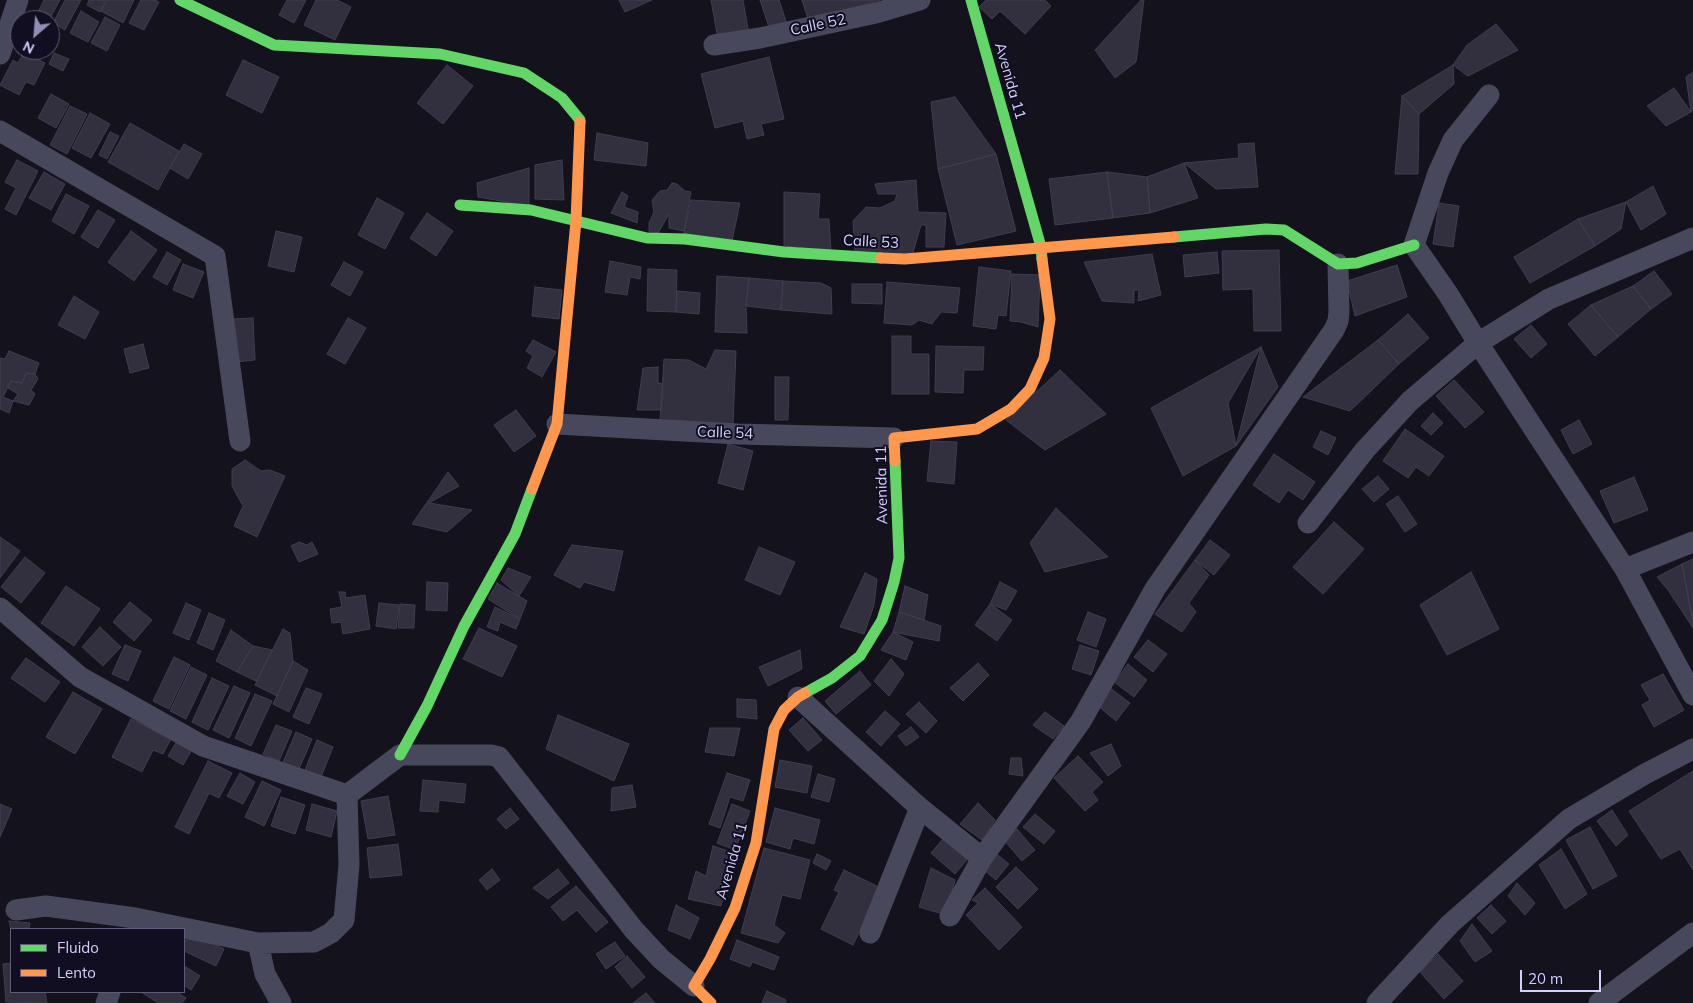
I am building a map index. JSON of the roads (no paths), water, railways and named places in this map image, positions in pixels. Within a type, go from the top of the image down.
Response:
[{"type":"street","points":[[0,54],[18,0]]},
{"type":"street","points":[[180,0],[274,45],[440,54],[524,73],[562,98],[580,120],[576,220],[557,424],[515,534],[464,626],[426,706],[400,755],[347,795]]},
{"type":"street","name":"Calle 52","points":[[714,45],[760,38],[867,15],[920,0]]},
{"type":"street","name":"Avenida 11","points":[[694,986],[710,959],[735,908],[756,843],[774,729],[784,710],[798,697],[832,678],[860,656],[882,620],[894,582],[899,558],[894,438],[977,429],[1011,409],[1030,389],[1044,358],[1050,319],[1041,247],[971,0]]},
{"type":"street","points":[[1414,246],[1438,172],[1453,140],[1489,96]]},
{"type":"street","points":[[0,132],[215,256],[240,441]]},
{"type":"street","name":"Calle 53","points":[[460,205],[531,210],[647,238],[685,239],[784,252],[905,259],[1266,229],[1284,230],[1338,264]]},
{"type":"street","points":[[1308,523],[1365,450],[1410,401],[1478,343],[1549,299],[1693,238]]},
{"type":"street","points":[[950,916],[982,858],[1081,721],[1155,589],[1334,330],[1340,312],[1338,264],[1358,263],[1414,246]]},
{"type":"street","points":[[1414,246],[1448,294],[1626,569],[1693,695]]},
{"type":"street","name":"Calle 54","points":[[557,424],[738,434],[894,438]]},
{"type":"street","points":[[1626,569],[1693,542]]},
{"type":"street","points":[[0,608],[80,677],[203,746],[347,795]]},
{"type":"street","points":[[798,697],[920,808],[982,858]]},
{"type":"street","points":[[1377,1003],[1450,924],[1570,818],[1645,774],[1693,749]]},
{"type":"street","points":[[400,755],[491,755],[499,757],[634,930],[661,959],[694,986],[711,1003]]},
{"type":"street","points":[[185,931],[258,943],[314,942],[331,933],[344,920],[349,865],[347,795]]},
{"type":"street","points":[[870,934],[920,808]]},
{"type":"street","points":[[16,910],[46,906],[164,928]]},
{"type":"street","points":[[1599,1003],[1690,942]]},
{"type":"street","points":[[258,943],[265,974],[281,1003]]}]
